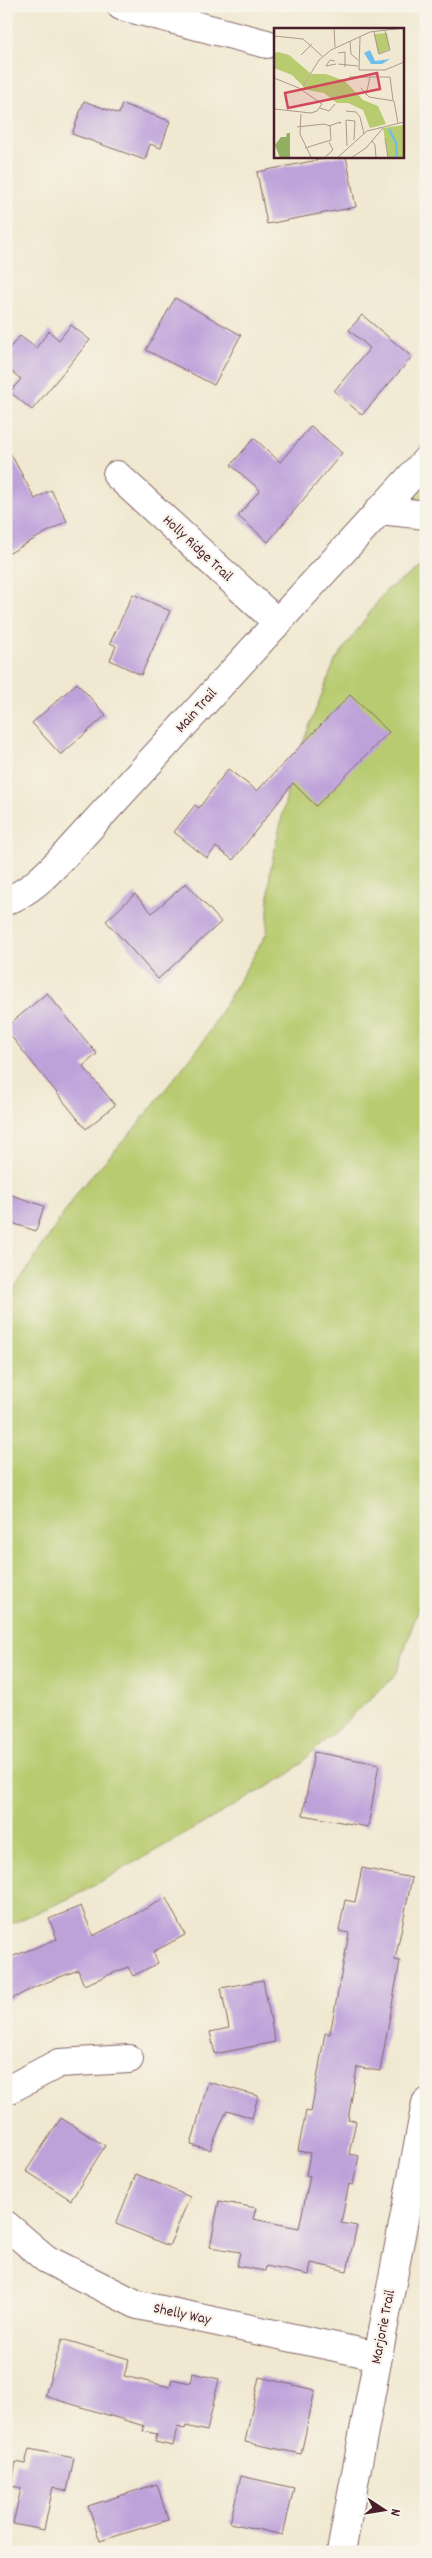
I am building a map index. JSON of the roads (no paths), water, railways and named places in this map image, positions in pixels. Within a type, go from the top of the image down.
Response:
[{"type":"street","points":[[122,6],[267,44]]},
{"type":"street","name":"Main Trail","points":[[6,901],[19,896],[42,879],[64,856],[278,623],[378,510],[426,460]]},
{"type":"street","name":"Holly Ridge Trail","points":[[117,474],[278,623]]},
{"type":"street","points":[[378,510],[426,515]]},
{"type":"street","points":[[6,2091],[59,2063],[129,2059]]},
{"type":"street","name":"Marjorie Trail","points":[[341,2552],[426,2103]]},
{"type":"street","name":"Shelly Way","points":[[6,2225],[46,2259],[138,2305],[378,2356]]}]
